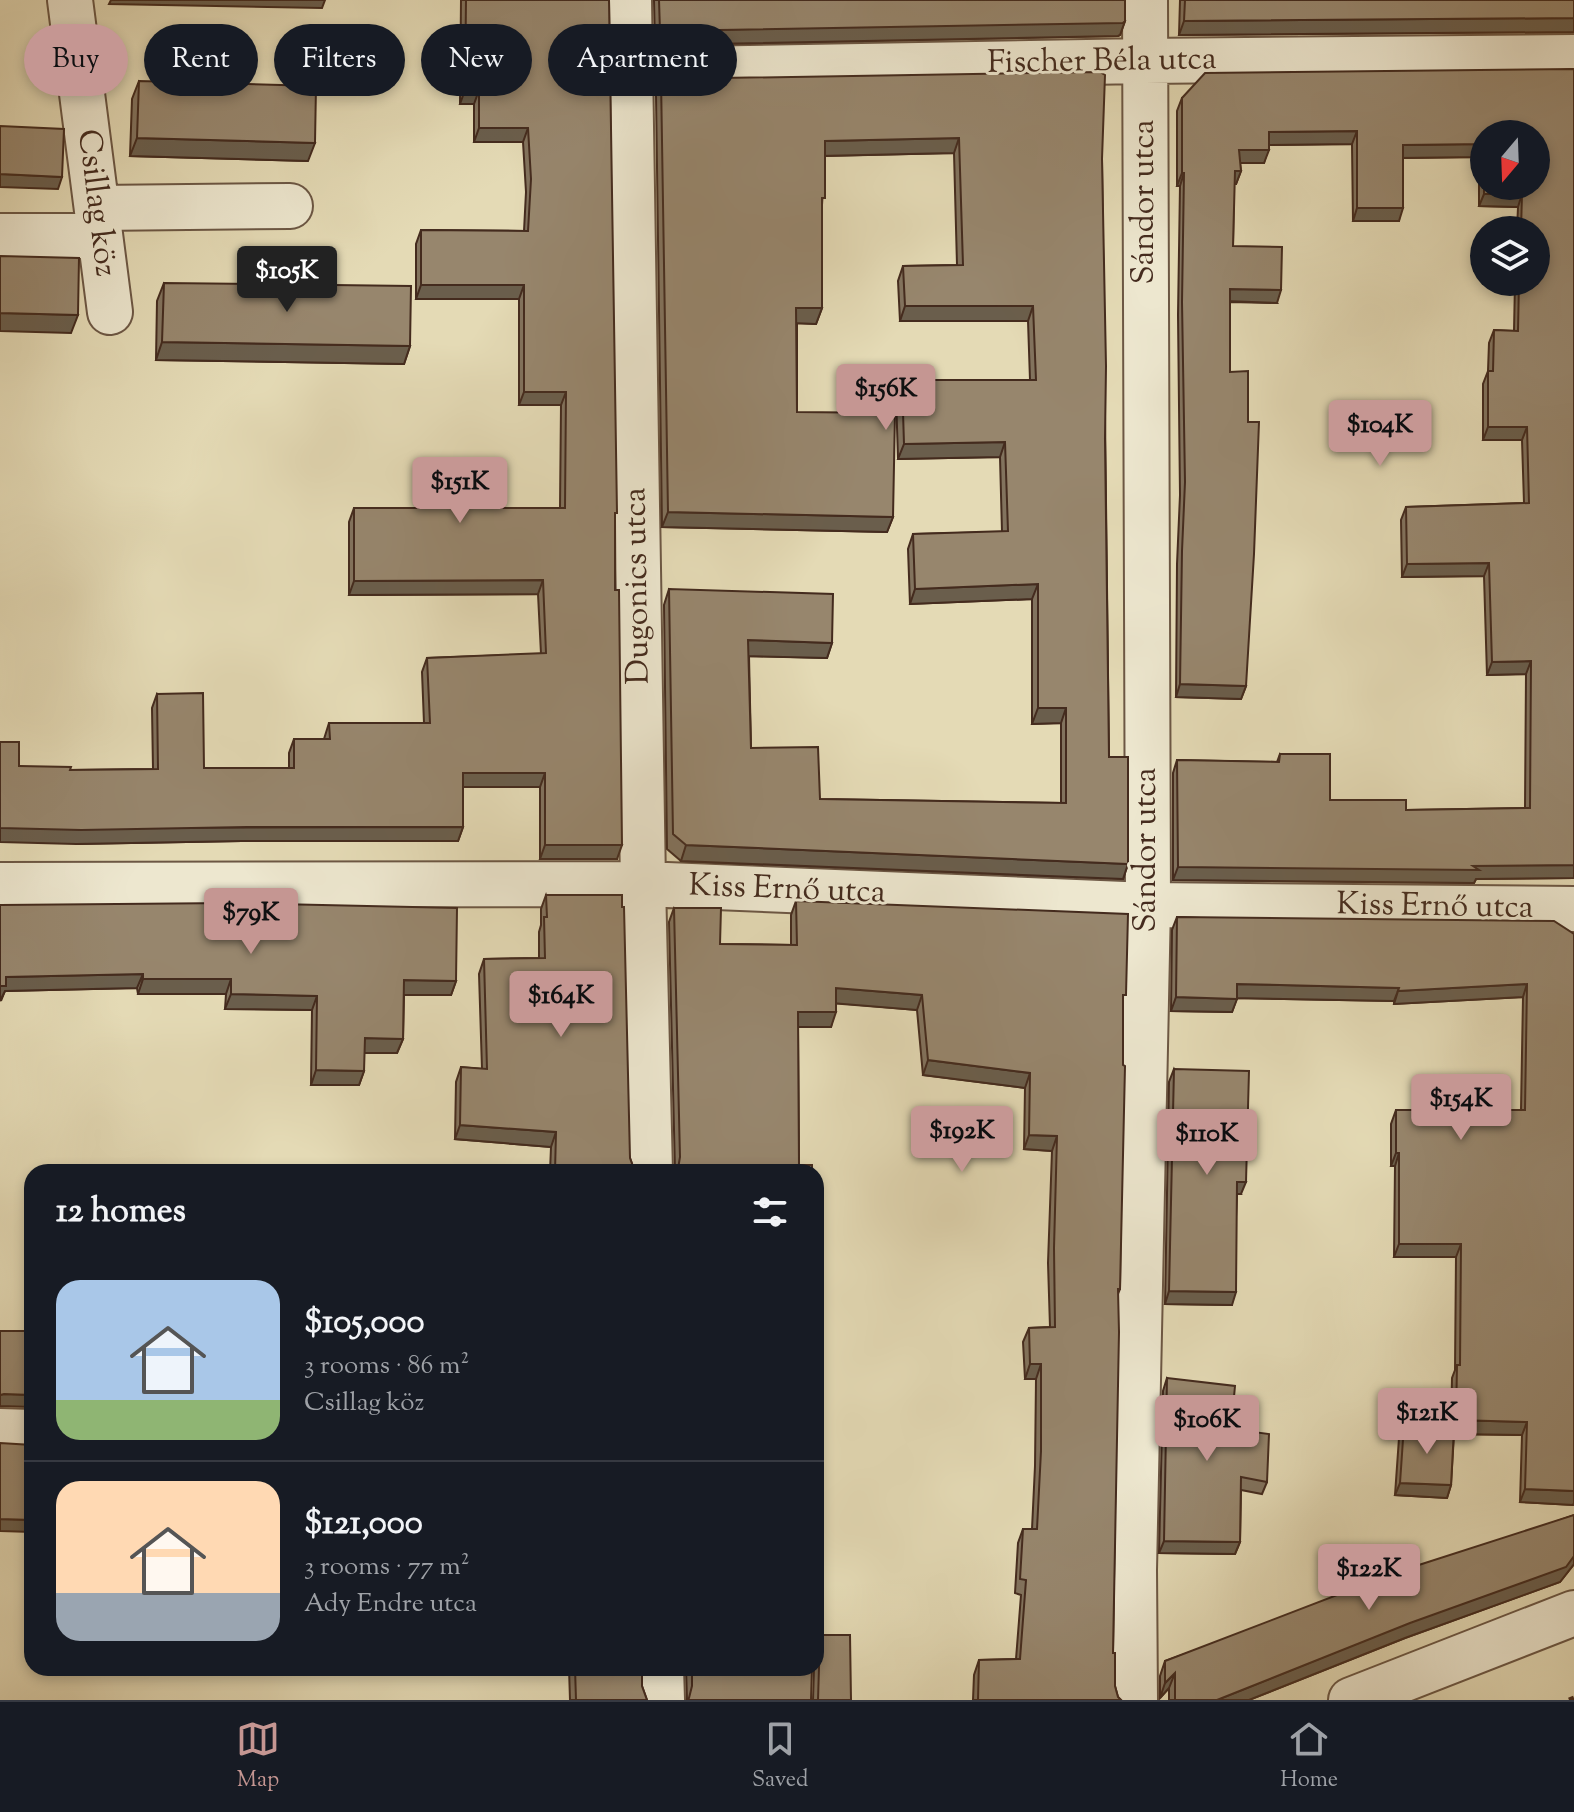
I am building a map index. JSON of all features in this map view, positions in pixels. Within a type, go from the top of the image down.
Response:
[{"type":"street","name":"Csillag köz","points":[[70,0],[110,312]]},
{"type":"street","name":"Dugonics utca","points":[[629,0],[629,24]]},
{"type":"street","name":"Sándor utca","points":[[1135,1700],[1148,905],[1145,0]]},
{"type":"street","name":"Fischer Béla utca","points":[[737,68],[1574,57]]},
{"type":"street","name":"Dugonics utca","points":[[629,96],[650,1164]]},
{"type":"street","points":[[0,236],[98,222],[290,206]]},
{"type":"street","name":"Kiss Ernő utca","points":[[0,885],[643,884],[1148,905],[1574,909]]},
{"type":"street","points":[[0,1431],[24,1432]]},
{"type":"street","points":[[1351,1700],[1574,1613]]},
{"type":"street","points":[[661,1676],[662,1700]]},
{"type":"building","points":[[466,0],[609,0],[609,24],[548,24],[548,96],[610,96],[617,513],[615,590],[619,590],[622,845],[545,845],[545,773],[463,773],[463,827],[0,828],[0,742],[19,742],[19,766],[71,767],[70,770],[158,769],[157,694],[203,693],[204,768],[294,768],[294,739],[330,739],[329,723],[430,723],[427,658],[546,653],[543,580],[354,581],[354,508],[565,508],[566,392],[524,392],[524,285],[421,285],[421,230],[528,231],[531,179],[528,128],[479,128],[479,96],[532,96],[532,24],[466,24]]},
{"type":"building","points":[[659,0],[1125,0],[1123,23],[737,30],[737,24],[660,24]]},
{"type":"building","points":[[1185,0],[1574,0],[1574,18],[1184,21]]},
{"type":"building","points":[[1574,69],[1574,865],[1473,866],[1479,870],[1178,867],[1177,760],[1279,762],[1280,754],[1330,754],[1330,800],[1406,800],[1406,810],[1530,808],[1531,661],[1492,662],[1489,563],[1407,564],[1406,507],[1529,503],[1527,427],[1488,427],[1488,371],[1493,371],[1494,330],[1518,331],[1519,296],[1550,296],[1550,216],[1521,216],[1522,200],[1550,200],[1550,120],[1470,120],[1470,144],[1403,145],[1403,208],[1357,208],[1357,131],[1269,132],[1269,150],[1239,150],[1241,171],[1235,171],[1233,246],[1282,247],[1281,290],[1230,289],[1230,372],[1248,371],[1248,422],[1259,422],[1246,686],[1180,684],[1185,482],[1182,98],[1205,73]]},
{"type":"building","points":[[1100,72],[1105,75],[1102,159],[1109,757],[1128,757],[1128,864],[686,845],[673,834],[669,589],[833,594],[832,643],[748,640],[751,748],[818,747],[820,799],[1066,803],[1066,708],[1038,708],[1038,584],[915,589],[913,534],[1008,531],[1005,442],[904,444],[902,380],[1036,380],[1033,306],[905,306],[903,266],[963,265],[959,138],[825,141],[822,308],[796,308],[797,412],[895,413],[893,517],[668,512],[661,96],[737,96],[737,78]]},
{"type":"building","points":[[139,81],[144,81],[144,96],[258,96],[258,84],[274,85],[274,96],[316,96],[315,143],[137,138]]},
{"type":"building","points":[[0,126],[64,129],[62,177],[0,174]]},
{"type":"building","points":[[0,256],[79,258],[78,315],[0,313]]},
{"type":"building","points":[[164,283],[411,286],[410,346],[162,342]]},
{"type":"building","points":[[546,895],[622,895],[632,1164],[555,1164],[556,1132],[460,1125],[461,1067],[487,1069],[484,959],[545,958],[544,917],[547,917]]},
{"type":"building","points":[[796,901],[1128,914],[1126,995],[1123,995],[1125,1066],[1118,1289],[1113,1653],[1115,1686],[1121,1700],[978,1700],[979,1660],[1020,1659],[1026,1580],[1020,1579],[1023,1529],[1037,1529],[1041,1451],[1041,1364],[1030,1364],[1029,1328],[1055,1327],[1057,1136],[1029,1135],[1030,1073],[928,1060],[922,995],[836,988],[836,1012],[798,1012],[799,1164],[679,1164],[674,908],[721,908],[720,944],[797,945]]},
{"type":"building","points":[[233,903],[457,908],[456,981],[404,980],[403,1039],[365,1038],[364,1071],[316,1070],[317,996],[231,994],[231,979],[143,979],[143,974],[6,977],[6,986],[0,986],[0,905]]},
{"type":"building","points":[[1177,917],[1554,921],[1574,934],[1574,1491],[1525,1489],[1527,1422],[1456,1420],[1457,1365],[1460,1365],[1461,1244],[1399,1244],[1396,1110],[1525,1110],[1527,984],[1398,991],[1399,988],[1237,984],[1237,999],[1176,997]]},
{"type":"building","points":[[1174,1069],[1249,1071],[1246,1182],[1237,1182],[1236,1292],[1169,1291]]},
{"type":"building","points":[[0,1331],[24,1331],[24,1395],[0,1395]]},
{"type":"building","points":[[1167,1378],[1235,1386],[1231,1429],[1269,1434],[1267,1482],[1241,1477],[1240,1542],[1164,1541]]},
{"type":"building","points":[[1404,1425],[1454,1429],[1451,1485],[1400,1483]]},
{"type":"building","points":[[0,1443],[24,1444],[24,1520],[0,1519]]},
{"type":"building","points":[[1574,1515],[1574,1556],[1566,1567],[1410,1623],[1217,1700],[1175,1700],[1175,1673],[1165,1683],[1165,1661],[1397,1572]]},
{"type":"building","points":[[824,1635],[850,1635],[851,1700],[818,1700],[819,1676],[824,1676]]},
{"type":"building","points":[[575,1676],[642,1676],[647,1700],[576,1700]]},
{"type":"building","points":[[692,1676],[812,1676],[811,1700],[687,1700]]}]
